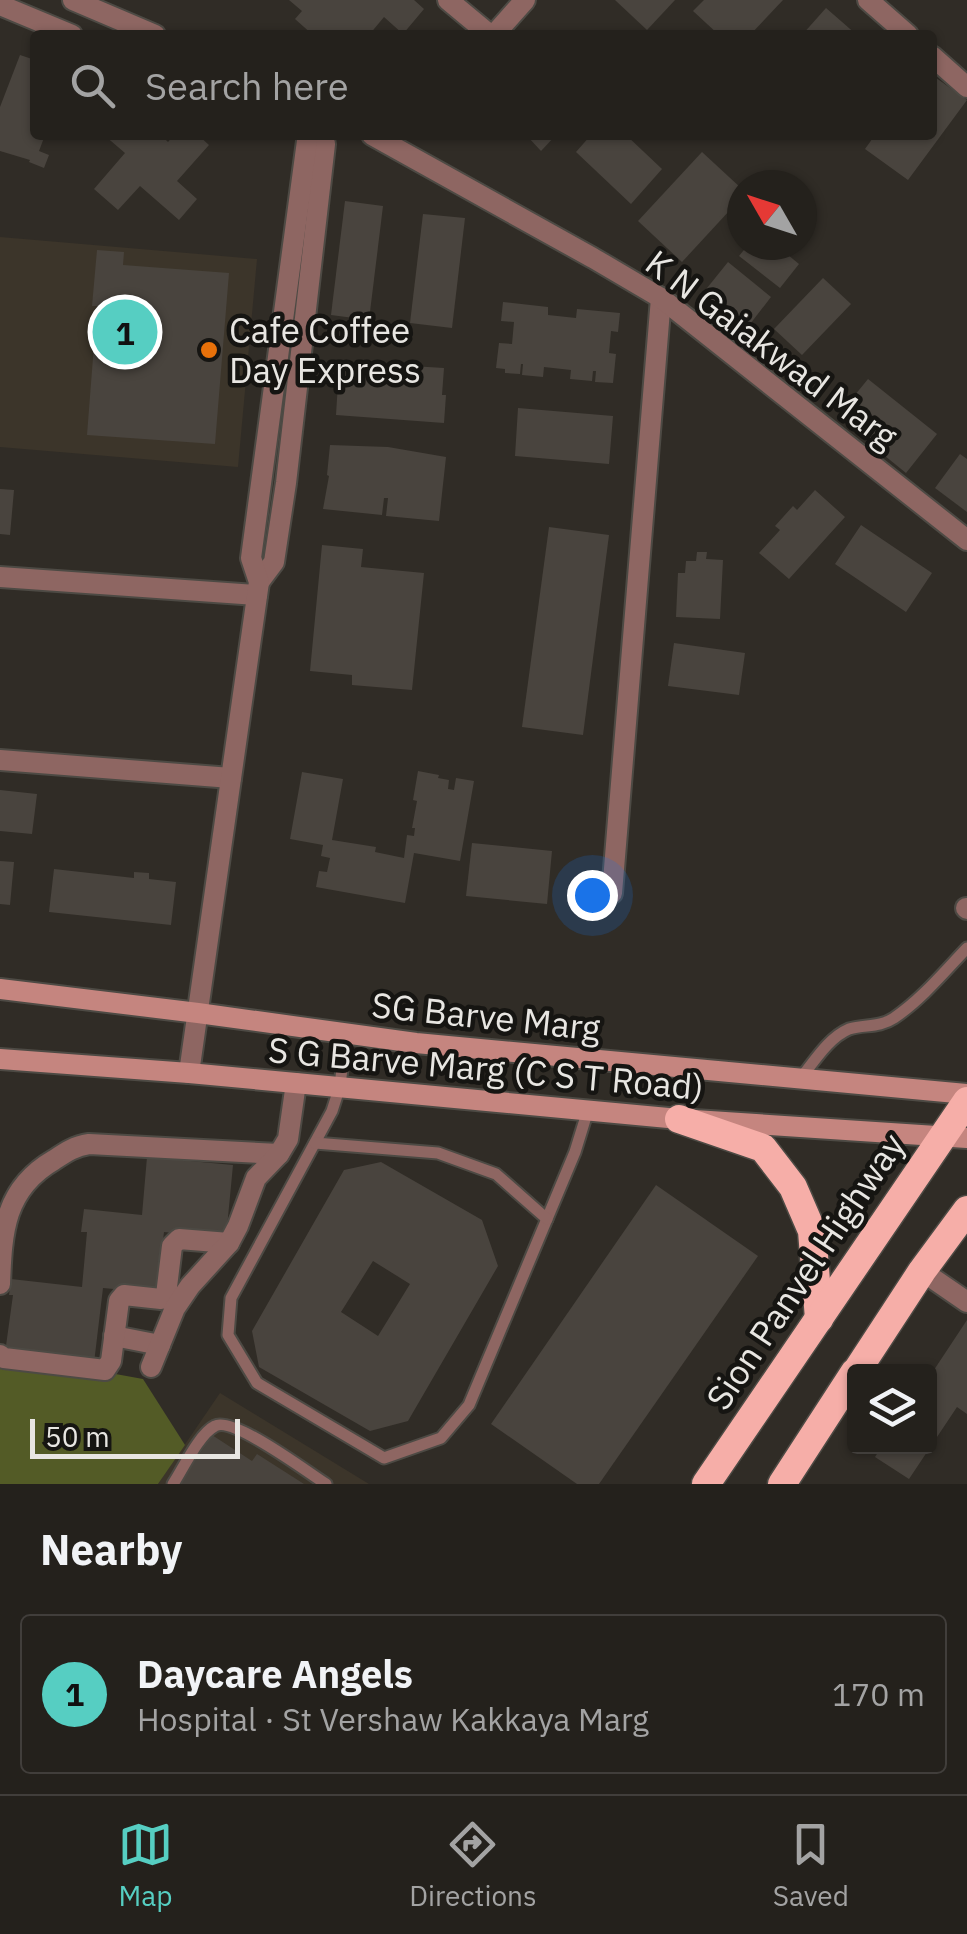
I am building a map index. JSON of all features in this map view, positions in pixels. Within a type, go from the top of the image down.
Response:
[{"type":"highway","name":"Sion Panvel Highway","points":[[706,1484],[819,1319],[954,1138],[967,1097]]},
{"type":"highway","points":[[680,1119],[764,1148],[793,1187],[812,1232],[819,1319]]},
{"type":"highway","points":[[860,1364],[967,1210]]},
{"type":"highway","points":[[782,1484],[847,1384]]},
{"type":"main road","name":"SG Barve Marg","points":[[0,989],[416,1043],[967,1097]]},
{"type":"main road","name":"S G Barve Marg (C S T Road)","points":[[0,1059],[680,1119],[954,1138]]},
{"type":"street","points":[[74,0],[143,30]]},
{"type":"street","points":[[448,0],[486,30]]},
{"type":"street","points":[[497,30],[525,0]]},
{"type":"street","points":[[868,0],[902,30]]},
{"type":"street","points":[[0,5],[60,30]]},
{"type":"street","points":[[937,60],[967,86]]},
{"type":"street","points":[[258,589],[250,558],[288,277],[318,140]]},
{"type":"street","points":[[190,1073],[258,589],[274,562],[286,483],[311,279],[318,140]]},
{"type":"street","name":"K N Gaiakwad Marg","points":[[381,140],[662,298],[967,540]]},
{"type":"street","points":[[288,277],[311,279]]},
{"type":"street","points":[[612,893],[662,298]]},
{"type":"street","points":[[261,481],[286,483]]},
{"type":"street","points":[[0,577],[258,589]]},
{"type":"street","points":[[0,760],[231,778]]},
{"type":"street","points":[[0,1355],[102,1371],[111,1361],[119,1300],[124,1295],[162,1299],[229,1243],[256,1178],[288,1140],[296,1083]]},
{"type":"street","points":[[0,1284],[2,1237],[14,1198],[46,1164],[75,1146],[279,1154]]},
{"type":"street","points":[[151,1367],[175,1308],[172,1246],[179,1239],[229,1243]]},
{"type":"street","points":[[922,1271],[967,1302]]},
{"type":"street","points":[[114,1336],[160,1345]]},
{"type":"lane","points":[[800,1079],[830,1042],[849,1030],[891,1020],[918,999],[967,948]]},
{"type":"lane","points":[[346,1033],[340,1086],[332,1111],[231,1298],[228,1335],[257,1383],[384,1458],[442,1438],[469,1405],[575,1152],[588,1110]]},
{"type":"lane","points":[[315,1144],[438,1153],[496,1174],[547,1219]]},
{"type":"lane","points":[[172,1484],[205,1434],[222,1423],[241,1430],[326,1484]]},
{"type":"shaded area","points":[[0,237],[257,259],[238,467],[0,447]]},
{"type":"shaded area","points":[[220,1393],[369,1484],[158,1484]]},
{"type":"green space","points":[[0,1353],[143,1379],[185,1445],[158,1484],[0,1484]]},
{"type":"building","points":[[289,0],[414,0],[424,9],[406,30],[399,30],[384,17],[373,30],[307,30],[295,19],[302,11]]},
{"type":"building","points":[[615,0],[675,0],[647,30]]},
{"type":"building","points":[[704,0],[783,0],[755,30],[714,30],[693,11]]},
{"type":"building","points":[[826,8],[851,30],[806,30]]},
{"type":"building","points":[[20,55],[30,58],[30,140],[43,140],[39,151],[49,155],[44,168],[0,151],[0,107]]},
{"type":"building","points":[[937,79],[967,100],[908,180],[865,149],[871,140],[937,140]]},
{"type":"building","points":[[110,140],[204,140],[209,145],[177,181],[197,199],[179,220],[140,186],[118,210],[94,189],[125,153]]},
{"type":"building","points":[[531,140],[551,140],[541,151]]},
{"type":"building","points":[[587,140],[631,140],[662,169],[631,204],[576,152]]},
{"type":"building","points":[[702,152],[727,175],[727,213],[682,262],[638,221]]},
{"type":"building","points":[[345,201],[383,206],[369,320],[331,315]]},
{"type":"building","points":[[423,214],[465,218],[452,328],[410,323]]},
{"type":"building","points":[[97,250],[124,252],[123,265],[229,273],[215,444],[87,435],[97,306],[92,306]]},
{"type":"building","points":[[744,260],[794,260],[799,264],[780,288]]},
{"type":"building","points":[[728,262],[771,297],[747,328],[703,293]]},
{"type":"building","points":[[823,278],[851,304],[802,355],[774,329]]},
{"type":"building","points":[[503,302],[548,307],[548,315],[576,318],[577,309],[620,313],[618,332],[611,331],[609,353],[616,354],[613,383],[595,382],[596,371],[592,381],[570,379],[571,370],[544,367],[543,377],[522,375],[523,364],[520,374],[496,368],[499,343],[512,344],[514,322],[501,321]]},
{"type":"building","points":[[346,362],[444,368],[444,423],[336,415],[338,383],[345,384]]},
{"type":"building","points":[[868,379],[937,434],[906,473],[837,417]]},
{"type":"building","points":[[518,408],[613,416],[609,464],[515,456]]},
{"type":"building","points":[[330,445],[388,447],[446,457],[439,521],[386,516],[388,498],[384,498],[382,515],[323,509]]},
{"type":"building","points":[[960,454],[967,459],[967,512],[935,488]]},
{"type":"building","points":[[0,489],[14,490],[10,535],[0,534]]},
{"type":"building","points":[[815,490],[845,517],[789,579],[759,553],[780,530],[775,526]]},
{"type":"building","points":[[861,525],[932,573],[906,612],[835,564]]},
{"type":"building","points":[[549,527],[609,535],[583,735],[522,727]]},
{"type":"building","points":[[322,545],[363,549],[361,567],[424,573],[412,690],[352,685],[352,675],[310,671]]},
{"type":"building","points":[[697,552],[707,552],[706,559],[723,560],[720,619],[676,617],[678,573],[685,573],[686,561],[696,561]]},
{"type":"building","points":[[674,643],[745,653],[739,695],[668,686]]},
{"type":"building","points":[[418,771],[449,780],[448,789],[454,790],[456,778],[474,781],[460,861],[414,853],[405,903],[316,887],[319,871],[327,872],[330,858],[321,856],[323,845],[290,839],[302,772],[343,779],[332,840],[376,847],[375,852],[404,858],[407,835],[414,836],[417,801],[413,800]]},
{"type":"building","points":[[0,790],[37,794],[32,834],[0,831]]},
{"type":"building","points":[[472,843],[552,851],[547,904],[466,896]]},
{"type":"building","points":[[0,861],[14,862],[10,905],[0,904]]},
{"type":"building","points":[[54,869],[134,878],[134,872],[149,873],[149,879],[176,882],[171,925],[49,912]]},
{"type":"building","points":[[147,1157],[233,1165],[226,1238],[164,1232],[157,1293],[103,1288],[94,1363],[5,1353],[13,1295],[9,1295],[11,1279],[82,1287],[87,1232],[81,1232],[84,1209],[142,1215]]},
{"type":"building","points":[[381,1162],[482,1220],[498,1266],[408,1421],[370,1431],[259,1367],[252,1331],[344,1170]],"holes":[[[373,1261],[410,1284],[378,1336],[341,1312]]]},
{"type":"building","points":[[656,1185],[758,1256],[599,1484],[577,1484],[491,1424]]},
{"type":"building","points":[[967,1320],[967,1414],[957,1407],[937,1437],[937,1365]]},
{"type":"building","points":[[212,1435],[252,1461],[257,1454],[304,1484],[180,1484]]},
{"type":"building","points":[[877,1454],[926,1454],[909,1479],[875,1457]]},
{"type":"place","name":"Daycare Angels","points":[[125,332]]},
{"type":"place","name":"Cafe Coffee Day Express","points":[[209,350]]}]
